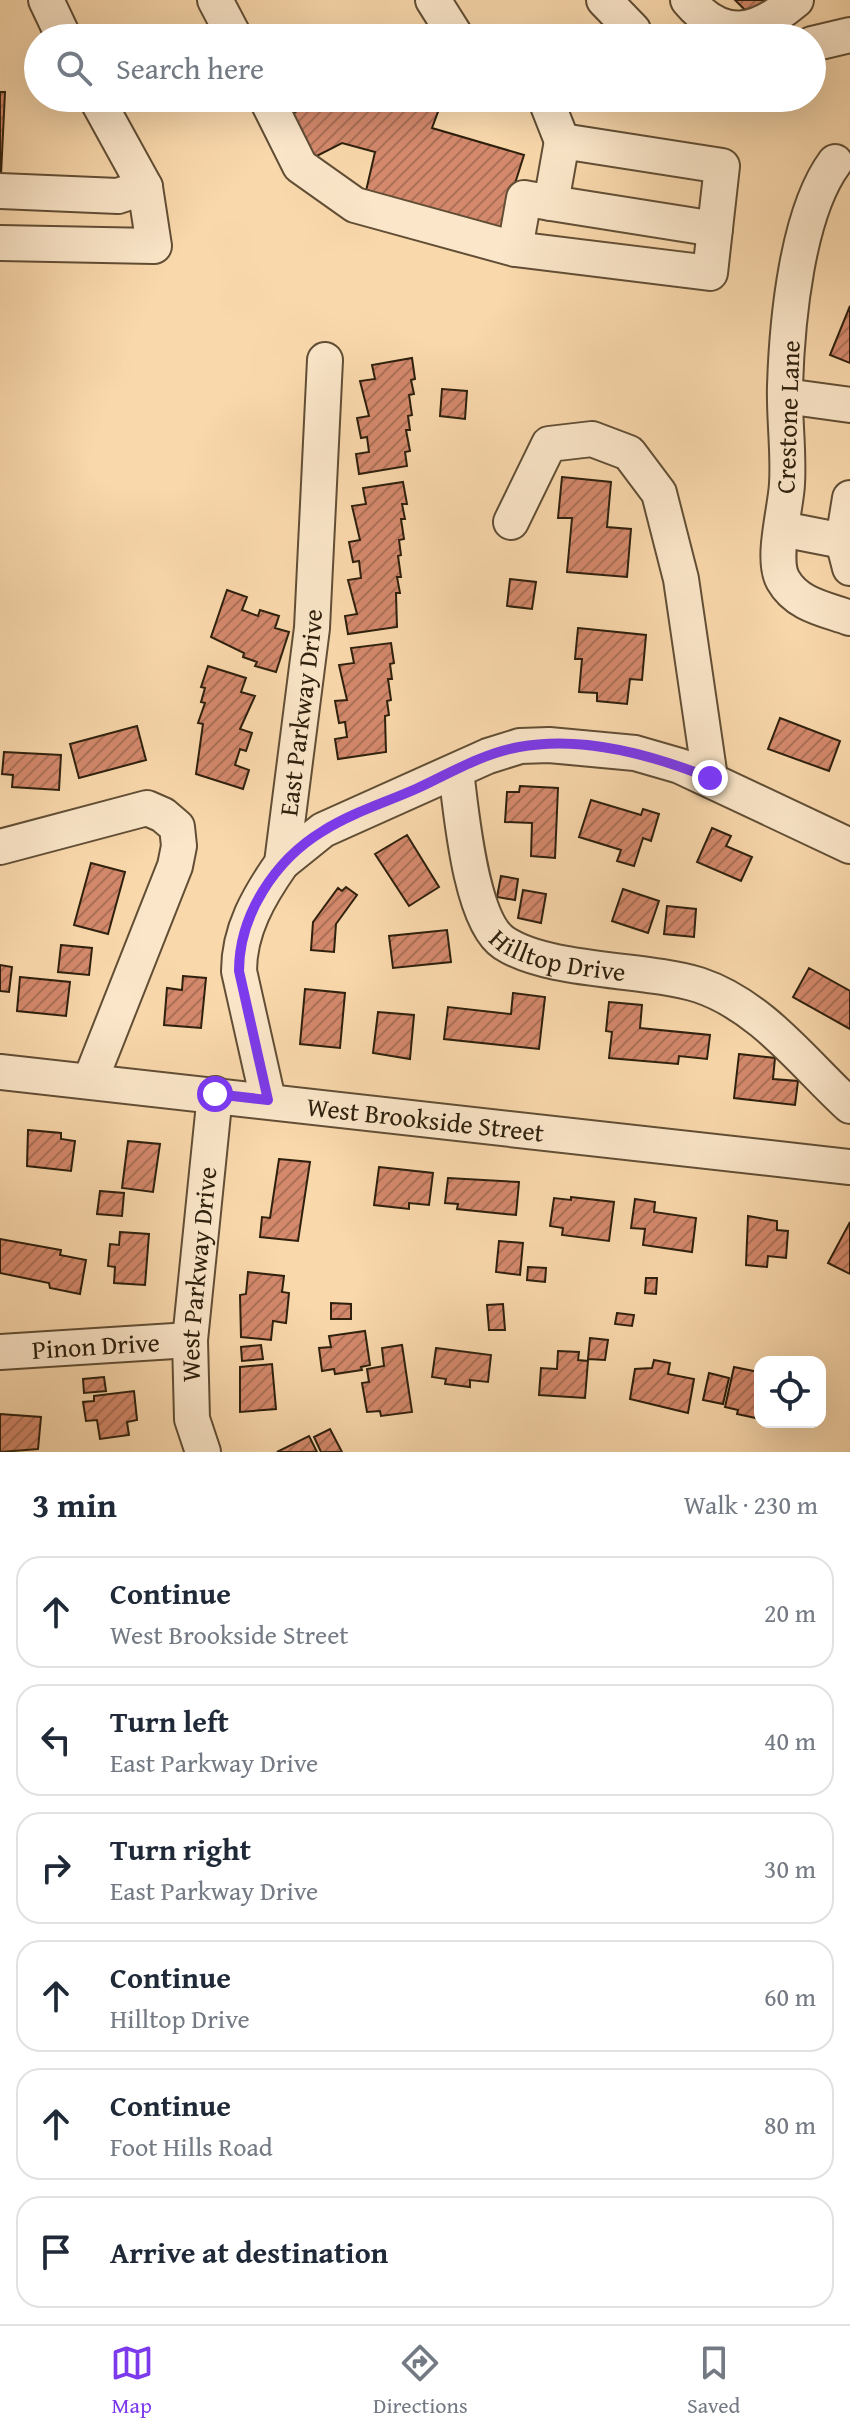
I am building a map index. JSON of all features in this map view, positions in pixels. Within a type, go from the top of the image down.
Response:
[{"type":"street","points":[[46,0],[57,24]]},
{"type":"street","points":[[215,0],[228,24]]},
{"type":"street","points":[[433,0],[448,24]]},
{"type":"street","points":[[604,0],[627,24]]},
{"type":"street","points":[[688,0],[715,24]]},
{"type":"street","points":[[758,24],[778,15],[796,0]]},
{"type":"street","points":[[826,41],[850,35]]},
{"type":"street","points":[[0,243],[154,246],[145,187],[104,112]]},
{"type":"street","points":[[273,112],[300,166],[355,205],[515,249],[710,273],[722,166],[562,141]]},
{"type":"street","points":[[551,112],[562,141],[551,203]]},
{"type":"street","name":"Crestone Lane","points":[[829,170],[800,245],[785,396],[787,484],[781,577],[793,594],[810,605],[850,618]]},
{"type":"street","points":[[0,191],[118,196],[145,187]]},
{"type":"street","points":[[515,249],[524,198],[715,229]]},
{"type":"street","name":"East Parkway Drive","points":[[268,1100],[239,971],[239,950],[261,893],[282,863],[312,628],[325,360]]},
{"type":"street","points":[[785,396],[850,405]]},
{"type":"street","points":[[511,522],[549,444],[592,439],[629,453],[659,493],[681,579],[710,778]]},
{"type":"street","points":[[782,529],[847,555],[850,498]]},
{"type":"street","points":[[282,863],[323,830],[488,756],[520,746],[549,745],[635,753],[710,778],[850,846]]},
{"type":"street","name":"Hilltop Drive","points":[[456,771],[464,833],[484,916],[503,943],[545,958],[700,986],[727,998],[811,1063],[850,1106]]},
{"type":"street","points":[[0,847],[147,808],[163,815],[177,827],[179,846],[175,866],[90,1081]]},
{"type":"street","name":"West Brookside Street","points":[[0,1072],[850,1167]]},
{"type":"street","name":"West Parkway Drive","points":[[203,1452],[192,1419],[190,1340],[215,1094]]},
{"type":"street","name":"Pinon Drive","points":[[0,1352],[190,1340]]},
{"type":"building","points":[[735,0],[777,0],[757,22]]},
{"type":"building","points":[[0,92],[5,92],[1,175],[0,175]]},
{"type":"building","points":[[295,112],[438,112],[432,128],[524,155],[501,228],[366,191],[375,152],[342,143],[311,159],[287,116]]},
{"type":"building","points":[[850,306],[850,363],[830,355]]},
{"type":"building","points":[[412,358],[415,379],[411,380],[414,394],[409,395],[412,415],[408,416],[410,430],[406,430],[410,451],[405,452],[407,466],[359,474],[356,454],[369,452],[367,437],[361,438],[357,418],[369,416],[360,381],[375,379],[372,365]]},
{"type":"building","points":[[442,389],[467,391],[465,419],[440,416]]},
{"type":"building","points":[[562,477],[611,482],[607,527],[631,529],[627,577],[567,572],[572,518],[558,518]]},
{"type":"building","points":[[403,482],[407,504],[402,504],[404,539],[399,540],[401,577],[397,577],[400,593],[396,593],[397,627],[348,634],[345,616],[357,614],[348,580],[361,578],[359,561],[353,562],[349,542],[360,540],[352,506],[366,504],[363,488]]},
{"type":"building","points":[[510,579],[536,582],[532,609],[507,606]]},
{"type":"building","points":[[227,590],[247,597],[242,610],[258,616],[260,610],[279,616],[275,628],[289,632],[276,672],[255,666],[257,662],[243,657],[244,653],[211,637]]},
{"type":"building","points":[[578,628],[646,635],[642,680],[630,679],[627,704],[597,701],[597,693],[579,692],[582,659],[575,659]]},
{"type":"building","points":[[391,643],[394,663],[390,664],[392,679],[388,679],[391,700],[387,701],[389,715],[385,716],[386,752],[338,759],[335,739],[347,737],[345,722],[339,723],[335,701],[347,700],[339,665],[354,663],[351,648]]},
{"type":"building","points":[[208,666],[246,678],[241,692],[255,696],[240,729],[252,733],[246,751],[240,749],[235,765],[249,770],[243,789],[196,774],[203,724],[198,723],[205,703],[201,702],[205,688],[201,687]]},
{"type":"building","points":[[780,718],[840,741],[829,771],[768,749]]},
{"type":"building","points":[[137,726],[146,760],[79,778],[70,744]]},
{"type":"building","points":[[4,752],[61,755],[59,790],[12,787],[13,775],[2,774]]},
{"type":"building","points":[[520,786],[558,788],[555,858],[531,856],[532,823],[505,822],[507,792],[519,792]]},
{"type":"building","points":[[591,800],[641,815],[643,809],[659,814],[651,841],[643,838],[634,866],[617,861],[621,850],[579,837]]},
{"type":"building","points":[[712,828],[731,836],[726,846],[752,857],[741,881],[697,862]]},
{"type":"building","points":[[407,835],[439,887],[409,906],[375,854]]},
{"type":"building","points":[[91,863],[125,872],[108,934],[74,925]]},
{"type":"building","points":[[501,876],[518,879],[515,900],[497,897]]},
{"type":"building","points":[[346,887],[357,895],[336,924],[334,952],[311,950],[313,922],[338,888],[342,891]]},
{"type":"building","points":[[623,889],[659,901],[648,933],[612,921]]},
{"type":"building","points":[[523,890],[546,894],[541,923],[518,918]]},
{"type":"building","points":[[667,906],[696,909],[694,937],[664,934]]},
{"type":"building","points":[[447,930],[451,962],[393,968],[389,936]]},
{"type":"building","points":[[61,945],[92,948],[89,975],[58,972]]},
{"type":"building","points":[[0,965],[12,967],[9,992],[0,991]]},
{"type":"building","points":[[809,968],[850,991],[850,1029],[793,997]]},
{"type":"building","points":[[183,976],[206,978],[201,1028],[164,1025],[167,988],[182,990]]},
{"type":"building","points":[[20,977],[70,982],[66,1016],[17,1011]]},
{"type":"building","points":[[305,989],[345,993],[340,1048],[300,1044]]},
{"type":"building","points":[[513,993],[545,997],[539,1049],[444,1039],[448,1007],[511,1014]]},
{"type":"building","points":[[609,1002],[642,1005],[640,1028],[710,1035],[707,1059],[679,1056],[678,1064],[609,1058],[612,1032],[606,1031]]},
{"type":"building","points":[[378,1012],[414,1015],[410,1059],[373,1053]]},
{"type":"building","points":[[739,1054],[775,1058],[773,1079],[798,1081],[795,1105],[734,1098]]},
{"type":"building","points":[[28,1130],[61,1133],[61,1139],[75,1141],[71,1171],[27,1166]]},
{"type":"building","points":[[128,1141],[160,1144],[153,1192],[122,1188]]},
{"type":"building","points":[[279,1159],[310,1162],[298,1241],[260,1237],[262,1217],[270,1218]]},
{"type":"building","points":[[379,1167],[433,1173],[429,1205],[409,1203],[409,1209],[374,1205]]},
{"type":"building","points":[[448,1178],[519,1182],[516,1215],[457,1209],[458,1204],[445,1203]]},
{"type":"building","points":[[100,1191],[124,1193],[122,1216],[97,1214]]},
{"type":"building","points":[[571,1197],[614,1202],[609,1241],[562,1235],[563,1228],[550,1226],[554,1198],[571,1200]]},
{"type":"building","points":[[635,1199],[655,1202],[654,1212],[696,1218],[692,1252],[643,1245],[645,1229],[631,1228]]},
{"type":"building","points":[[748,1216],[777,1221],[777,1230],[788,1231],[786,1258],[768,1256],[767,1267],[746,1265]]},
{"type":"building","points":[[850,1222],[850,1274],[828,1263]]},
{"type":"building","points":[[120,1232],[149,1234],[145,1285],[114,1283],[115,1267],[108,1266],[110,1244],[119,1245]]},
{"type":"building","points":[[0,1239],[61,1250],[60,1255],[86,1260],[80,1294],[50,1288],[49,1283],[0,1273]]},
{"type":"building","points":[[499,1241],[523,1243],[520,1275],[496,1272]]},
{"type":"building","points":[[528,1267],[546,1268],[545,1282],[527,1280]]},
{"type":"building","points":[[248,1272],[284,1276],[282,1292],[289,1293],[286,1323],[273,1321],[271,1340],[241,1337],[240,1295],[246,1294]]},
{"type":"building","points":[[646,1278],[657,1278],[656,1294],[645,1293]]},
{"type":"building","points":[[331,1303],[351,1304],[351,1319],[331,1319]]},
{"type":"building","points":[[503,1304],[505,1330],[489,1330],[487,1305]]},
{"type":"building","points":[[617,1313],[634,1315],[632,1326],[615,1324]]},
{"type":"building","points":[[365,1331],[370,1365],[361,1367],[362,1370],[335,1374],[334,1369],[322,1371],[319,1348],[331,1347],[329,1336]]},
{"type":"building","points":[[590,1338],[608,1340],[605,1360],[588,1359]]},
{"type":"building","points":[[261,1345],[263,1359],[242,1361],[241,1347]]},
{"type":"building","points":[[402,1345],[412,1412],[381,1416],[380,1411],[367,1412],[362,1383],[369,1382],[367,1369],[384,1366],[382,1348]]},
{"type":"building","points":[[436,1348],[491,1355],[488,1382],[470,1380],[470,1387],[445,1384],[446,1379],[432,1377]]},
{"type":"building","points":[[558,1351],[579,1352],[578,1360],[588,1361],[585,1398],[539,1395],[541,1368],[557,1369]]},
{"type":"building","points":[[654,1360],[670,1363],[668,1374],[694,1379],[688,1413],[630,1399],[635,1369],[652,1368]]},
{"type":"building","points":[[272,1364],[276,1409],[240,1412],[240,1367]]},
{"type":"building","points":[[734,1367],[754,1371],[754,1418],[737,1414],[738,1410],[725,1407]]},
{"type":"building","points":[[709,1373],[729,1378],[723,1404],[703,1400]]},
{"type":"building","points":[[104,1377],[106,1391],[84,1393],[83,1379]]},
{"type":"building","points":[[134,1391],[137,1420],[127,1422],[129,1435],[100,1439],[97,1420],[86,1421],[83,1402],[94,1401],[94,1396]]},
{"type":"building","points":[[0,1414],[41,1417],[38,1449],[0,1452]]},
{"type":"building","points":[[330,1429],[342,1452],[321,1452],[314,1437]]},
{"type":"building","points":[[309,1436],[317,1452],[277,1452]]},
{"type":"route","points":[[215,1094],[268,1100],[239,971],[239,950],[261,893],[282,863],[323,830],[488,756],[520,746],[588,746],[635,753],[710,778]]}]
